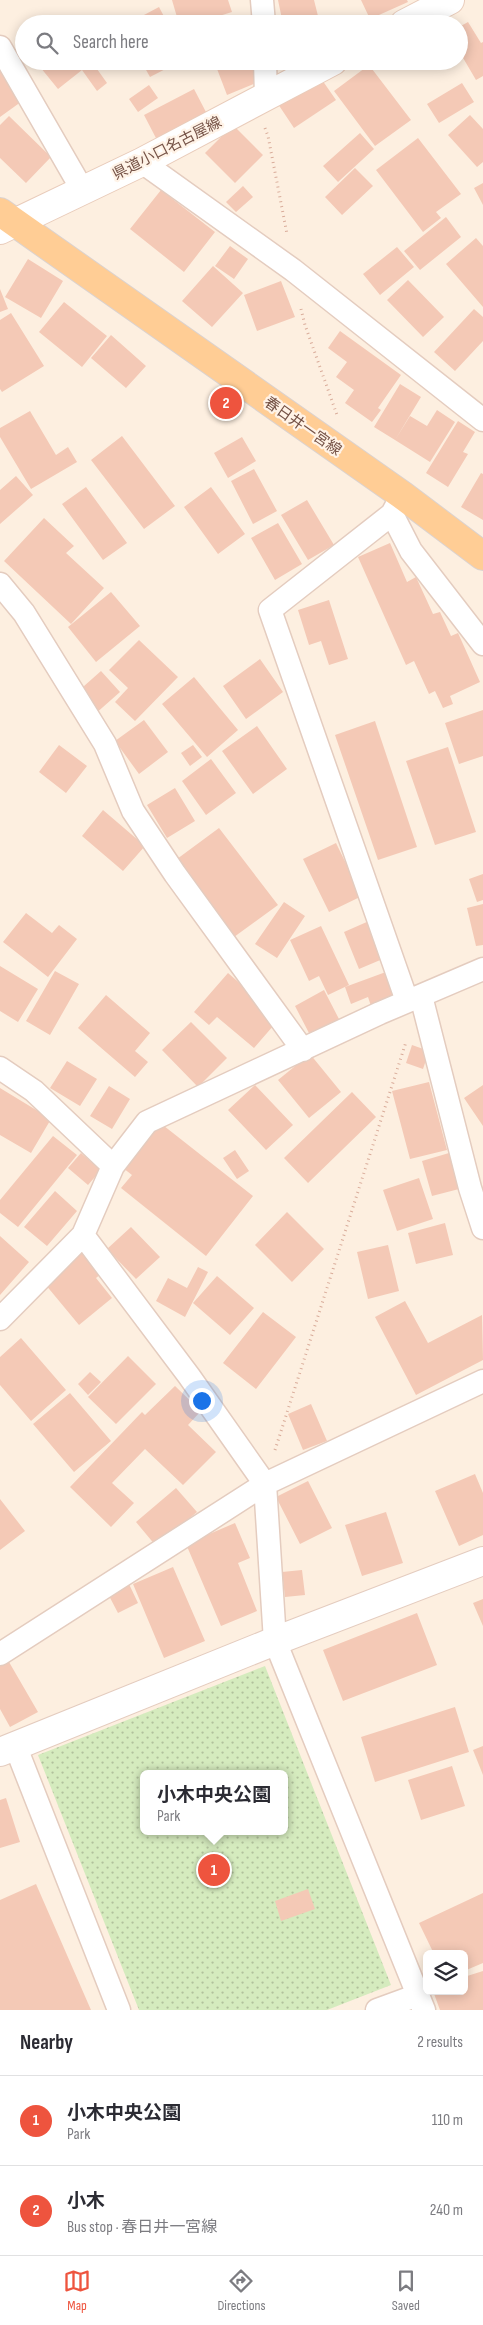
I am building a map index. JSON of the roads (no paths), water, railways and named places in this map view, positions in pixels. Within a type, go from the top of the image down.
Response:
[{"type":"main road","name":"春日井一宮線","points":[[5,222],[397,504],[483,556]]},
{"type":"street","points":[[262,0],[263,15]]},
{"type":"street","points":[[421,15],[450,0]]},
{"type":"street","points":[[0,46],[83,190]]},
{"type":"street","points":[[265,70],[266,96]]},
{"type":"street","name":"県道小口名古屋線","points":[[5,222],[83,190],[142,162],[316,70]]},
{"type":"street","points":[[142,162],[293,270],[483,420]]},
{"type":"street","points":[[483,644],[411,551],[397,504],[270,610],[414,999],[476,1185],[483,1228]]},
{"type":"street","points":[[0,584],[24,613],[105,744],[134,811],[175,874],[303,1050]]},
{"type":"street","points":[[0,1319],[83,1235],[113,1166],[147,1122],[380,1013],[483,969]]},
{"type":"street","points":[[0,1068],[34,1091],[113,1166]]},
{"type":"street","points":[[83,1235],[188,1376],[265,1484],[275,1641],[421,2002],[377,2010]]},
{"type":"street","points":[[0,1654],[265,1484],[483,1381]]},
{"type":"street","points":[[119,2010],[8,1749],[275,1641],[483,1561]]},
{"type":"place","name":"小木","points":[[226,403]]},
{"type":"place","name":"小木中央公園","points":[[214,1870]]}]
